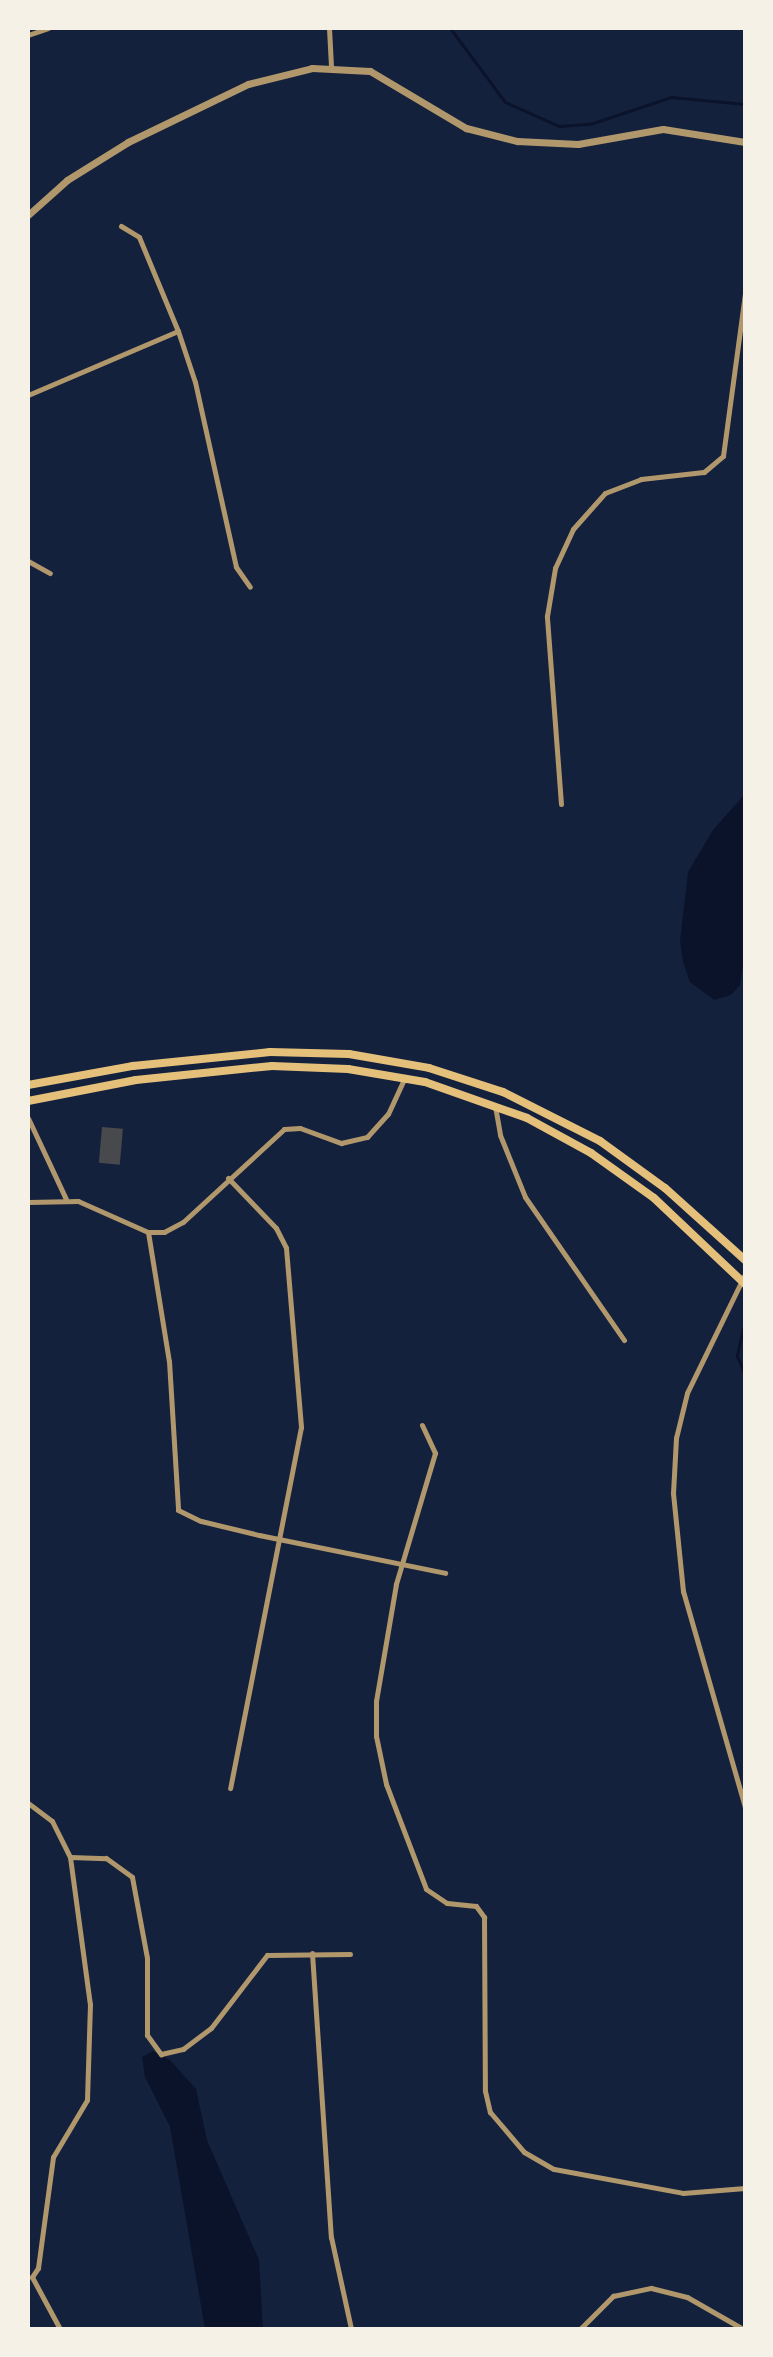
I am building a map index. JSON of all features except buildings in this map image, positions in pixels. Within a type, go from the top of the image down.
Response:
[{"type":"main road","points":[[28,1085],[133,1066],[270,1052],[349,1054],[429,1068],[503,1092],[600,1141],[665,1188],[745,1260]]},
{"type":"main road","points":[[28,1101],[98,1086],[260,1067],[339,1068],[405,1077],[495,1105],[560,1134],[616,1169],[744,1279]]},
{"type":"street","points":[[28,35],[48,28]]},
{"type":"street","points":[[329,28],[331,66]]},
{"type":"street","points":[[28,215],[95,162],[203,104],[272,76],[331,66],[370,71],[466,128],[505,139],[578,144],[663,129],[745,142]]},
{"type":"street","points":[[121,226],[139,237],[178,331],[195,382],[236,567],[250,587]]},
{"type":"street","points":[[561,804],[547,616],[555,568],[573,529],[605,493],[641,479],[694,475],[723,456],[745,293]]},
{"type":"street","points":[[28,395],[178,331]]},
{"type":"street","points":[[28,561],[50,573]]},
{"type":"street","points":[[28,1202],[66,1199],[148,1232],[174,1229],[284,1129],[300,1128],[341,1143],[367,1137],[388,1114],[405,1077]]},
{"type":"street","points":[[495,1105],[500,1135],[525,1197],[624,1340]]},
{"type":"street","points":[[28,1118],[66,1199]]},
{"type":"street","points":[[228,1178],[276,1228],[288,1254],[301,1427],[282,1540],[230,1788]]},
{"type":"street","points":[[148,1232],[169,1361],[177,1507],[201,1521],[445,1573]]},
{"type":"street","points":[[744,1279],[687,1393],[673,1493],[683,1591],[745,1807]]},
{"type":"street","points":[[422,1425],[435,1453],[401,1564],[376,1701],[380,1760],[413,1866],[426,1889],[439,1900],[483,1912],[484,2078],[495,2121],[546,2166],[683,2193],[745,2188]]},
{"type":"street","points":[[28,1803],[52,1821],[70,1857],[87,1969],[89,2090],[82,2112],[53,2157],[38,2268],[30,2278],[60,2329]]},
{"type":"street","points":[[70,1857],[106,1858],[132,1877],[147,1958],[147,2035],[161,2054],[183,2049],[211,2028],[267,1955],[350,1954]]},
{"type":"street","points":[[312,1953],[331,2237],[351,2329]]},
{"type":"street","points":[[580,2329],[613,2296],[651,2288],[687,2297],[743,2329]]},
{"type":"water","points":[[745,794],[745,950],[740,985],[731,995],[714,1000],[690,982],[683,962],[680,941],[688,872],[713,830]]},
{"type":"water","points":[[153,2051],[170,2060],[196,2089],[207,2140],[259,2260],[263,2329],[205,2329],[170,2127],[145,2077],[142,2057]]},
{"type":"waterway","points":[[450,28],[505,102],[559,126],[590,124],[671,97],[745,104]]},
{"type":"waterway","points":[[743,1329],[737,1356],[745,1374]]}]
